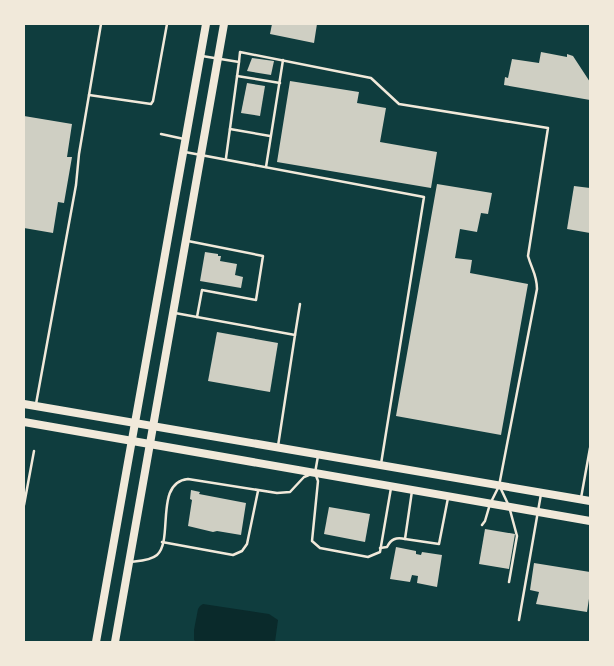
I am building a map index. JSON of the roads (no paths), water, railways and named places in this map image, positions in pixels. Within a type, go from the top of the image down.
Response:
[{"type":"main road","points":[[96,642],[206,24]]},
{"type":"main road","points":[[116,642],[224,24]]},
{"type":"main road","points":[[24,404],[590,501]]},
{"type":"main road","points":[[24,422],[590,521]]},
{"type":"lane","points":[[36,406],[76,184],[100,24]]},
{"type":"lane","points":[[88,95],[151,104],[166,24]]},
{"type":"lane","points":[[226,159],[240,52],[371,78],[399,104],[548,128],[529,241],[528,256],[531,268],[537,277],[536,289],[499,486],[482,525]]},
{"type":"lane","points":[[201,56],[239,62]]},
{"type":"lane","points":[[266,167],[283,60]]},
{"type":"lane","points":[[237,76],[280,83]]},
{"type":"lane","points":[[230,129],[271,136]]},
{"type":"lane","points":[[161,134],[186,139]]},
{"type":"lane","points":[[184,152],[424,196],[380,465]]},
{"type":"lane","points":[[186,241],[264,256],[256,300],[202,290],[197,317]]},
{"type":"lane","points":[[278,448],[300,304]]},
{"type":"lane","points":[[174,313],[296,335]]},
{"type":"lane","points":[[581,500],[590,448]]},
{"type":"lane","points":[[24,506],[34,451]]},
{"type":"lane","points":[[318,455],[315,473],[318,481],[312,541],[320,548],[368,557],[377,554],[380,548],[392,486]]},
{"type":"lane","points":[[130,562],[146,560],[156,556],[162,547],[170,492],[174,484],[179,480],[188,479],[277,493],[290,492],[304,477],[315,473]]},
{"type":"lane","points":[[586,473],[590,474]]},
{"type":"lane","points":[[499,486],[510,507],[517,536],[509,582]]},
{"type":"lane","points":[[162,542],[233,555],[242,550],[247,544],[258,490]]},
{"type":"lane","points":[[405,539],[412,490]]},
{"type":"lane","points":[[519,620],[542,493]]},
{"type":"lane","points":[[380,548],[387,547],[390,541],[398,537],[439,544],[448,496]]},
{"type":"water","points":[[203,604],[269,614],[278,620],[275,642],[196,642],[194,640],[194,630],[198,609]]}]
